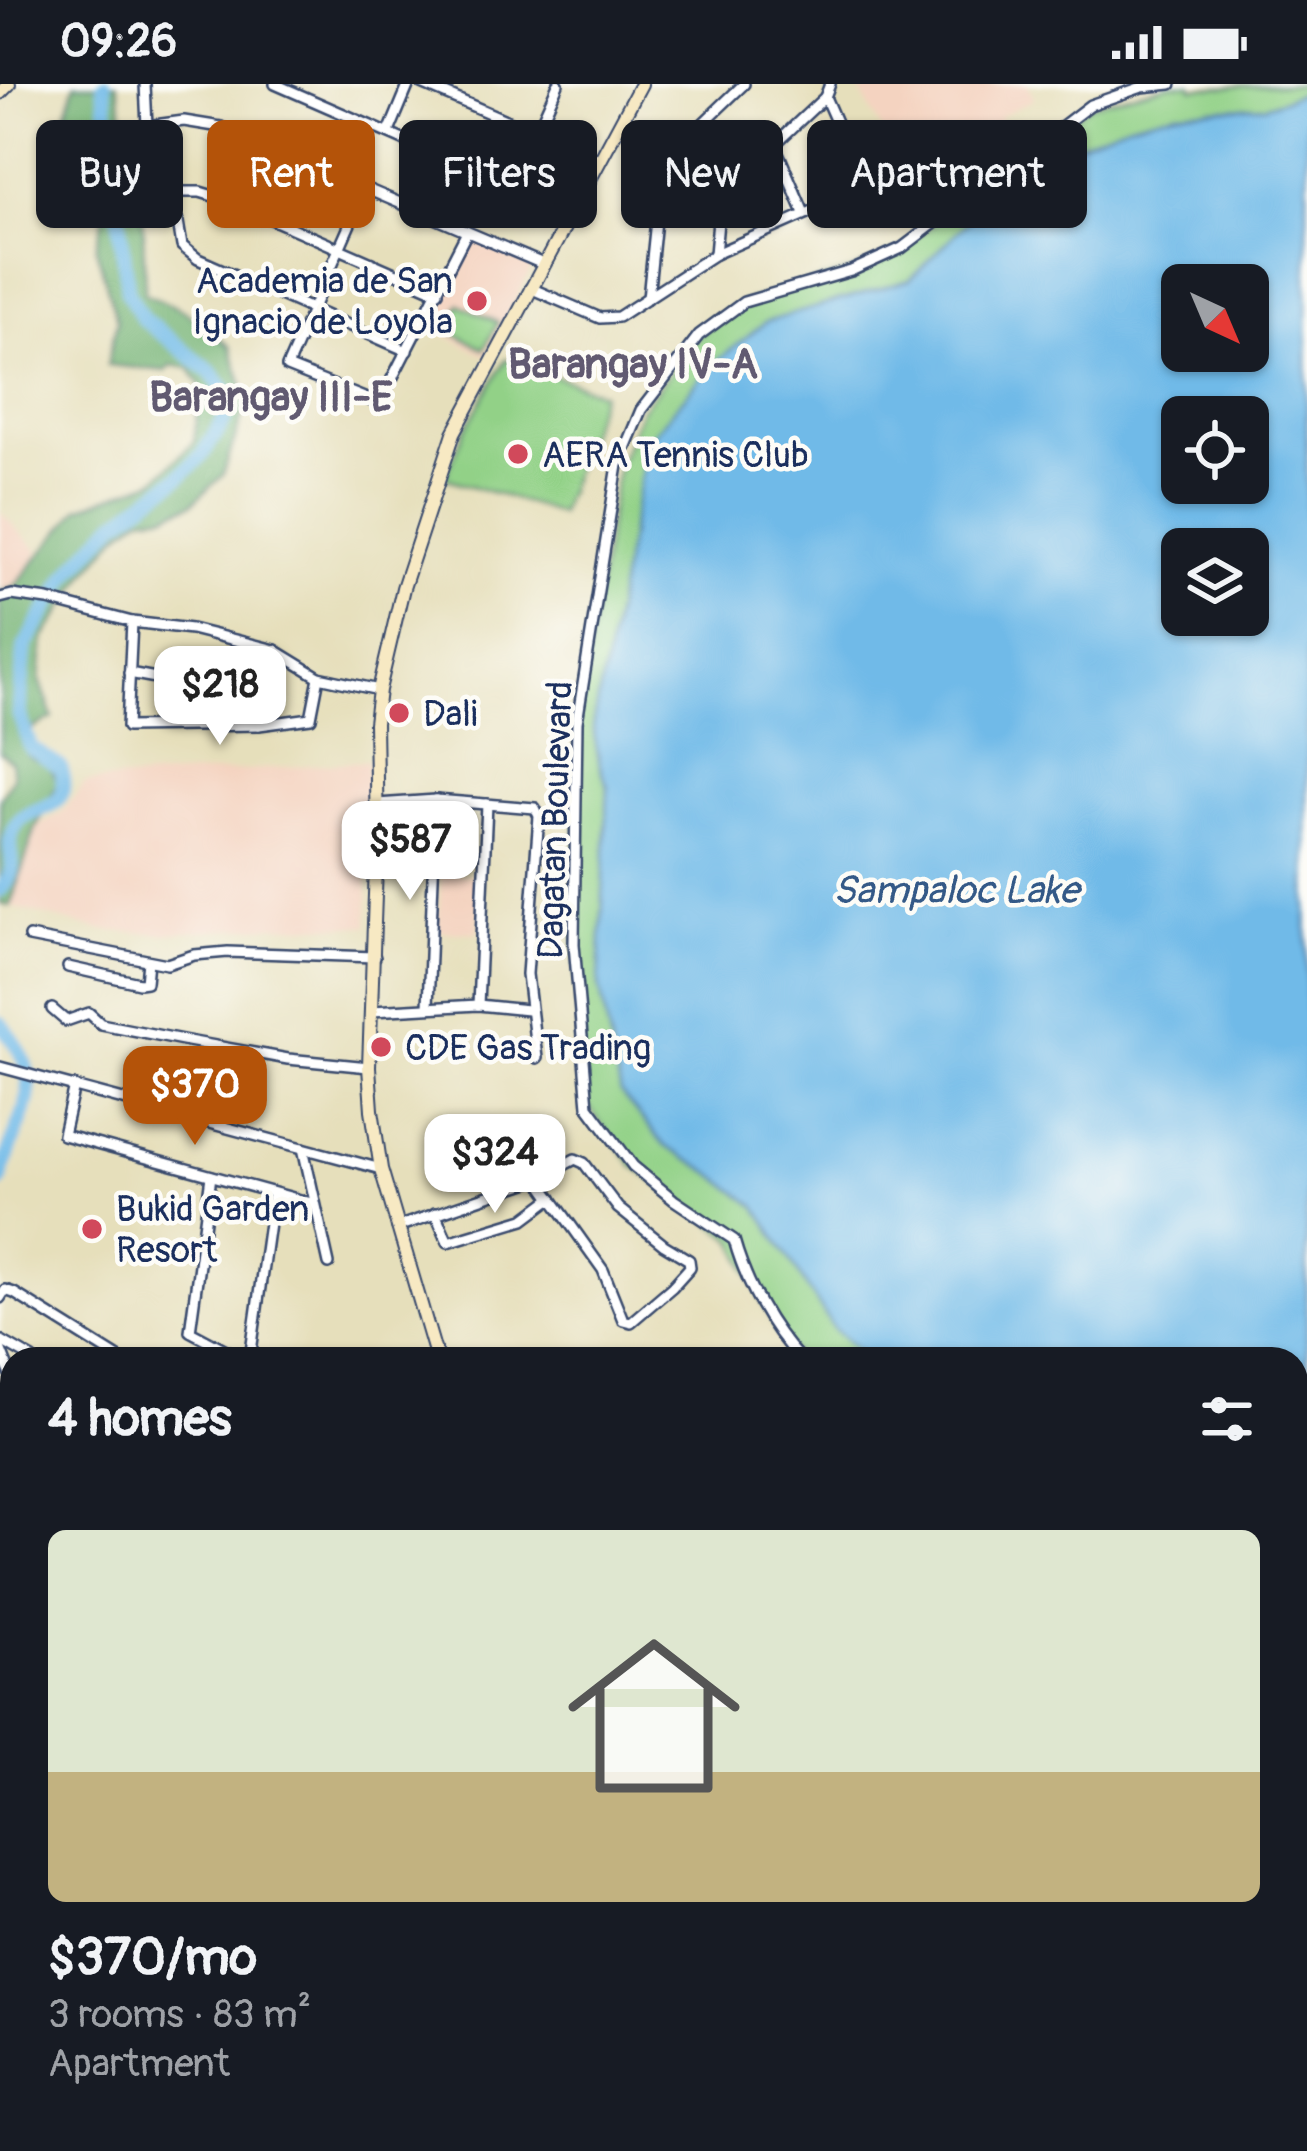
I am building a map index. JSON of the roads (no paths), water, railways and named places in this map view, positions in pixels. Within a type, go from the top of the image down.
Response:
[{"type":"main road","points":[[0,93],[9,84]]},
{"type":"main road","points":[[598,160],[641,84]]},
{"type":"main road","points":[[433,1347],[381,1169],[369,1066],[375,957],[375,723],[403,588],[449,443],[562,228]]},
{"type":"street","points":[[145,84],[147,120]]},
{"type":"street","points":[[274,84],[399,137]]},
{"type":"street","points":[[388,132],[409,84]]},
{"type":"street","points":[[422,84],[506,120]]},
{"type":"street","points":[[542,120],[558,84]]},
{"type":"street","points":[[648,298],[660,182],[672,153],[744,84]]},
{"type":"street","points":[[783,135],[825,97],[830,84]]},
{"type":"street","name":"Dagatan Boulevard","points":[[789,1347],[740,1262],[734,1240],[633,1166],[588,1106],[574,944],[577,722],[618,465],[641,410],[699,335],[743,302],[851,271],[902,248],[1090,105],[1142,87],[1171,84]]},
{"type":"street","points":[[530,288],[600,318],[618,317],[715,254],[865,188],[825,97]]},
{"type":"street","points":[[783,164],[804,213]]},
{"type":"street","points":[[183,192],[230,201],[438,292]]},
{"type":"street","points":[[375,194],[543,264]]},
{"type":"street","points":[[179,228],[182,246],[198,259],[406,352]]},
{"type":"street","points":[[347,228],[287,367],[379,404],[467,232]]},
{"type":"street","points":[[715,254],[717,228]]},
{"type":"street","points":[[0,598],[48,600],[132,622],[191,629],[275,650],[320,677],[380,690]]},
{"type":"street","points":[[132,622],[127,727],[310,718],[320,677]]},
{"type":"street","points":[[259,724],[275,650]]},
{"type":"street","points":[[129,673],[263,698]]},
{"type":"street","points":[[428,1006],[436,800]]},
{"type":"street","points":[[376,804],[436,800],[535,808],[526,974],[536,1058]]},
{"type":"street","points":[[478,1005],[487,804]]},
{"type":"street","points":[[29,937],[176,964],[185,956],[228,952],[375,957]]},
{"type":"street","points":[[68,968],[139,983],[146,982],[148,961]]},
{"type":"street","points":[[372,1011],[478,1005],[528,1010]]},
{"type":"street","points":[[52,1009],[66,1021],[88,1013],[101,1024],[188,1041],[369,1066]]},
{"type":"street","points":[[6,1068],[381,1169]]},
{"type":"street","points":[[74,1086],[63,1135],[315,1204]]},
{"type":"street","points":[[303,1148],[329,1264]]},
{"type":"street","points":[[397,1226],[538,1179],[575,1160],[584,1163],[618,1208],[689,1260],[690,1267],[631,1322],[623,1320],[603,1270],[538,1179]]},
{"type":"street","points":[[211,1176],[190,1331],[222,1347]]},
{"type":"street","points":[[248,1347],[273,1194]]},
{"type":"street","points":[[435,1213],[448,1242],[524,1219],[553,1198]]},
{"type":"street","points":[[0,1298],[5,1290],[14,1293],[101,1347]]},
{"type":"water","name":"Sampaloc Lake","points":[[1307,91],[1307,1347],[854,1347],[833,1328],[757,1207],[665,1146],[621,1094],[599,984],[608,787],[593,727],[648,440],[711,366],[766,322],[910,280],[961,228],[1087,228],[1087,140],[1179,111],[1265,106]]},
{"type":"waterway","points":[[0,890],[11,872],[14,828],[30,813],[56,802],[63,784],[61,768],[31,748],[19,714],[25,647],[67,576],[114,524],[202,455],[224,421],[225,390],[211,372],[143,319],[128,292],[104,84]]},
{"type":"waterway","points":[[0,1023],[17,1046],[29,1084],[0,1181]]},
{"type":"place","name":"Academia de San Ignacio de Loyola","points":[[477,301]]},
{"type":"place","name":"AERA Tennis Club","points":[[518,454]]},
{"type":"place","name":"Dali","points":[[399,713]]},
{"type":"place","name":"CDE Gas Trading","points":[[381,1047]]},
{"type":"place","name":"Bukid Garden Resort","points":[[92,1229]]},
{"type":"district","name":"Barangay IV-A","points":[[633,363]]},
{"type":"district","name":"Barangay III-E","points":[[271,396]]}]
